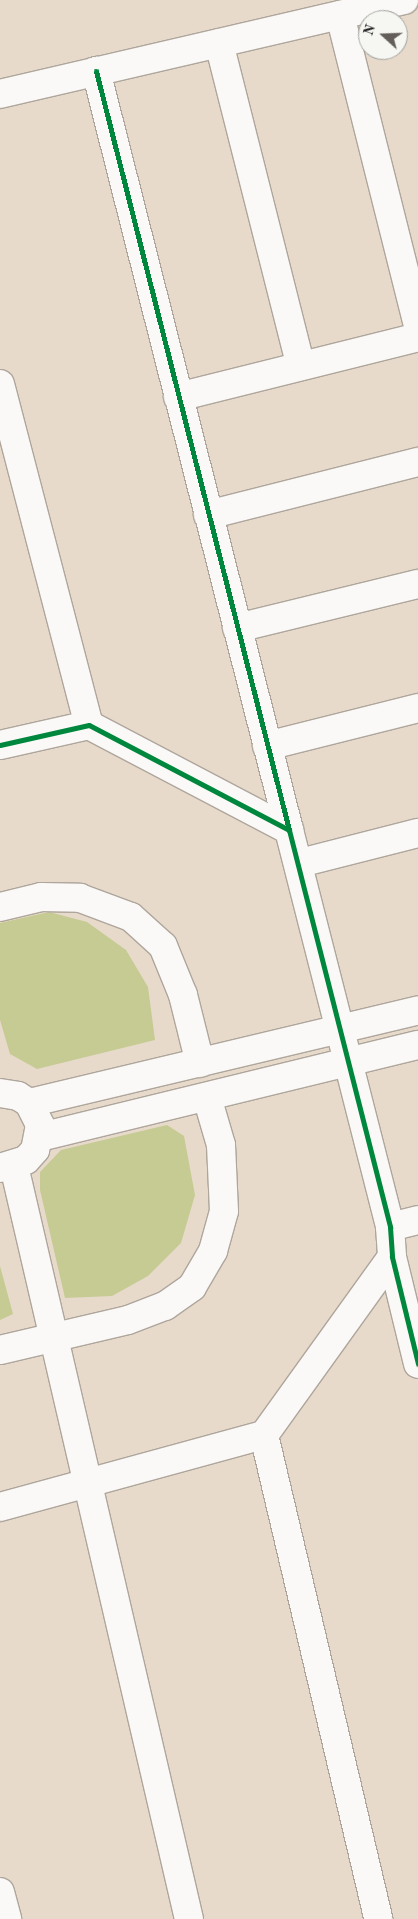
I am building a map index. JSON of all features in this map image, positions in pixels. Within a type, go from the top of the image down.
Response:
[{"type":"street","points":[[0,94],[404,0]]},
{"type":"street","points":[[340,15],[418,325]]},
{"type":"street","points":[[220,43],[302,366]]},
{"type":"street","points":[[96,72],[236,628],[289,830],[300,863],[390,1226],[392,1257],[417,1353]]},
{"type":"street","points":[[178,397],[418,337]]},
{"type":"street","points":[[0,384],[89,725]]},
{"type":"street","points":[[208,515],[418,462]]},
{"type":"street","points":[[236,628],[418,584]]},
{"type":"street","points":[[267,746],[418,708]]},
{"type":"street","points":[[0,745],[89,725],[289,830]]},
{"type":"street","points":[[300,863],[418,833]]},
{"type":"street","points":[[0,907],[41,897],[80,898],[132,917],[163,946],[183,995],[200,1063]]},
{"type":"street","points":[[29,1103],[418,1010]]},
{"type":"street","points":[[40,1137],[418,1045]]},
{"type":"street","points":[[0,1093],[18,1096],[29,1103],[40,1125],[40,1137],[30,1155],[7,1167],[53,1338],[189,1919]]},
{"type":"street","points":[[0,1350],[128,1320],[165,1306],[192,1286],[213,1251],[224,1211],[220,1145],[207,1097]]},
{"type":"street","points":[[390,1226],[418,1220]]},
{"type":"street","points":[[0,1507],[264,1435],[392,1257]]},
{"type":"street","points":[[264,1435],[378,1919]]},
{"type":"street","points":[[0,1892],[7,1919]]},
{"type":"green space","points":[[49,912],[87,922],[126,950],[148,987],[155,1040],[37,1069],[10,1054],[0,1020],[0,923]]},
{"type":"green space","points":[[167,1125],[184,1136],[195,1195],[181,1243],[148,1276],[112,1296],[65,1298],[40,1190],[40,1172],[61,1150]]},
{"type":"green space","points":[[0,1266],[13,1314],[0,1320]]},
{"type":"cycle path","points":[[96,71],[289,830]]},
{"type":"cycle path","points":[[0,745],[89,725],[289,830],[390,1227],[392,1257],[418,1364]]}]
